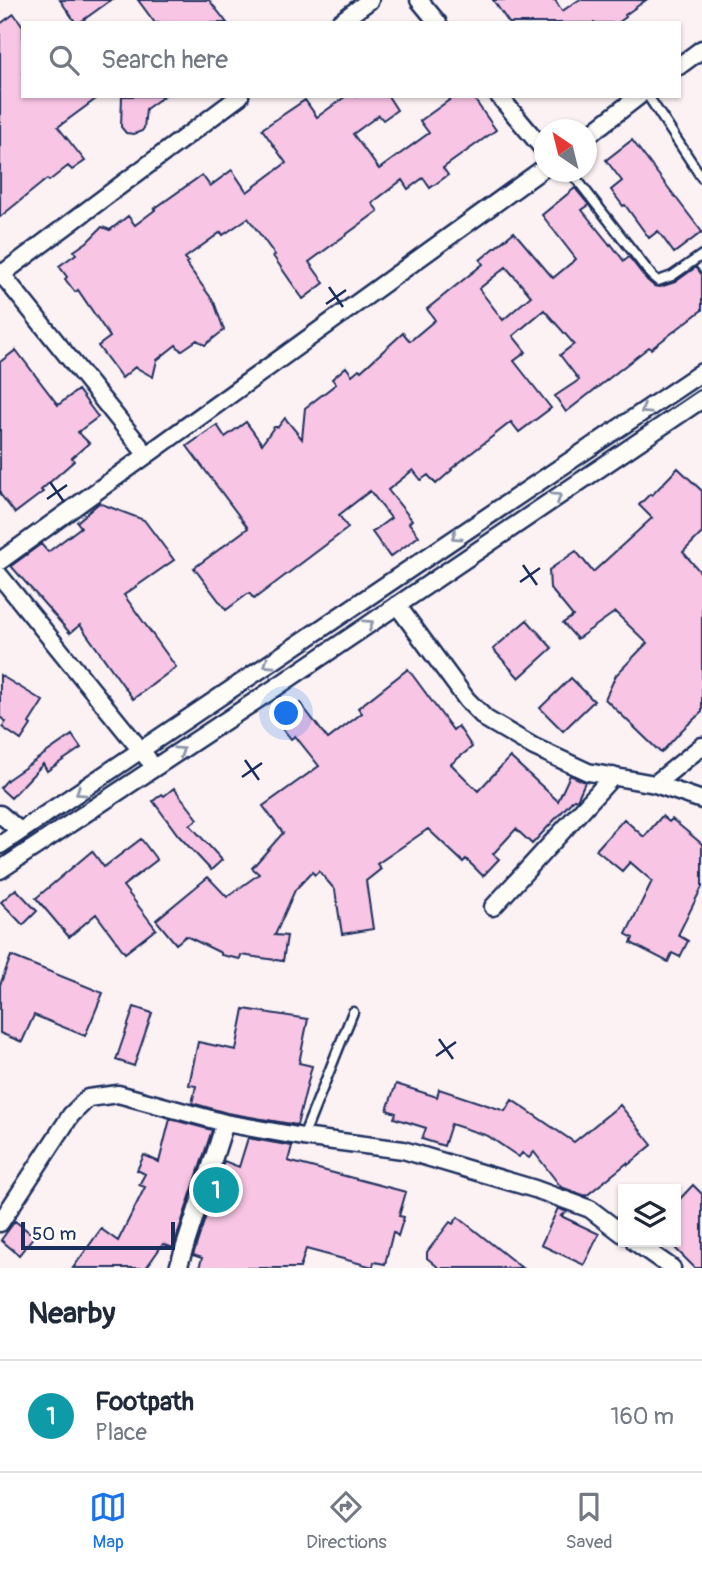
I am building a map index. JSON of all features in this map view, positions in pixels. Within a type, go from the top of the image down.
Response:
[{"type":"street","points":[[342,21],[370,0]]},
{"type":"street","points":[[419,0],[436,21]]},
{"type":"street","points":[[681,65],[702,49]]},
{"type":"street","points":[[147,455],[1,273],[237,98]]},
{"type":"street","points":[[501,98],[534,138]]},
{"type":"street","points":[[597,128],[636,98]]},
{"type":"street","points":[[0,561],[534,175]]},
{"type":"street","points":[[0,845],[702,372]]},
{"type":"street","points":[[0,870],[702,399]]},
{"type":"street","points":[[0,576],[154,768]]},
{"type":"street","points":[[397,605],[467,700],[486,719],[534,747],[588,772],[655,784],[702,800]]},
{"type":"street","points":[[655,784],[702,746]]},
{"type":"street","points":[[493,906],[613,776]]},
{"type":"street","points":[[0,814],[20,831]]},
{"type":"street","points":[[0,1223],[71,1115],[88,1098],[118,1094],[225,1123],[303,1137],[403,1150],[536,1189],[590,1209],[618,1230]]},
{"type":"street","points":[[178,1268],[225,1123]]},
{"type":"street","points":[[642,1247],[672,1268]]},
{"type":"lane","points":[[649,98],[702,178]]},
{"type":"lane","points":[[579,182],[658,281],[672,276],[702,255]]},
{"type":"lane","points":[[303,1137],[353,1012]]},
{"type":"building","points":[[60,0],[111,0],[82,21],[75,21]]},
{"type":"building","points":[[138,0],[209,0],[225,21],[154,21]]},
{"type":"building","points":[[493,0],[555,0],[562,11],[579,0],[646,0],[621,21],[508,21]]},
{"type":"building","points":[[14,14],[21,23],[21,98],[97,98],[58,127],[85,161],[72,170],[68,166],[49,181],[47,179],[0,217],[0,24]]},
{"type":"building","points":[[122,98],[161,98],[146,109],[142,131],[126,133],[121,127]]},
{"type":"building","points":[[343,98],[389,98],[397,110],[383,120],[379,115],[353,134],[379,169],[429,133],[420,121],[452,98],[473,98],[496,130],[443,168],[448,175],[430,188],[423,178],[408,189],[402,180],[372,203],[378,211],[309,262],[324,283],[303,299],[248,218],[223,235],[221,232],[185,258],[214,302],[224,330],[205,345],[197,340],[181,351],[176,345],[157,360],[153,377],[135,367],[122,378],[98,346],[110,337],[78,290],[75,292],[65,279],[67,277],[59,266],[76,254],[74,251],[102,227],[110,230],[128,216],[135,225],[202,175],[210,186],[232,170],[247,192],[286,163],[262,129],[305,100],[317,117]]},
{"type":"building","points":[[632,140],[702,232],[674,253],[658,231],[649,238],[611,190],[622,181],[606,160]]},
{"type":"building","points":[[575,188],[589,205],[582,210],[610,245],[624,261],[629,257],[654,286],[660,287],[675,282],[696,267],[702,275],[702,310],[651,349],[649,347],[566,412],[555,396],[579,380],[560,355],[574,344],[544,310],[513,336],[526,352],[514,361],[551,408],[519,432],[511,422],[436,484],[428,475],[421,480],[413,470],[388,490],[412,520],[409,523],[419,536],[390,557],[372,532],[391,518],[370,491],[339,515],[348,528],[254,599],[249,593],[226,610],[194,568],[248,528],[187,446],[217,425],[225,437],[246,422],[262,444],[274,427],[278,427],[285,418],[302,439],[305,408],[336,384],[332,379],[346,367],[352,375],[359,369],[361,371],[403,333],[410,341],[435,320],[427,309],[483,264],[480,260],[514,232],[553,278],[576,259],[542,215]],"holes":[[[506,267],[531,296],[503,320],[479,289]]]},
{"type":"building","points":[[16,350],[58,405],[78,390],[98,417],[78,432],[89,443],[72,458],[74,461],[41,490],[43,492],[15,513],[0,494],[0,362]]},
{"type":"building","points":[[678,468],[702,491],[702,533],[683,552],[702,574],[702,712],[661,753],[605,699],[616,675],[647,643],[615,612],[577,639],[563,623],[573,616],[550,588],[549,570],[576,551],[593,572],[652,518],[639,505]]},
{"type":"building","points":[[99,503],[144,520],[174,560],[124,595],[176,667],[133,699],[80,625],[70,633],[11,566],[41,544],[48,552],[81,527],[77,522]]},
{"type":"building","points":[[527,620],[552,648],[519,678],[493,649]]},
{"type":"building","points":[[408,669],[453,730],[458,726],[472,747],[451,764],[478,791],[510,757],[558,801],[570,775],[585,782],[577,800],[574,799],[532,844],[516,829],[493,854],[499,859],[483,876],[466,859],[463,862],[428,829],[377,864],[381,869],[366,881],[373,929],[342,934],[335,890],[319,871],[315,875],[312,872],[295,890],[275,935],[287,936],[283,961],[241,955],[240,959],[221,955],[186,936],[176,944],[156,920],[208,877],[227,897],[259,874],[252,868],[283,833],[263,806],[319,766],[295,736],[291,739],[277,722],[300,703],[328,739],[362,713],[358,708]]},
{"type":"building","points":[[0,675],[43,701],[21,740],[2,727],[6,722],[0,717]]},
{"type":"building","points":[[571,678],[594,701],[563,731],[540,708]]},
{"type":"building","points":[[72,735],[81,748],[47,771],[43,764],[11,798],[0,788],[7,780]]},
{"type":"building","points":[[174,788],[198,819],[190,825],[222,860],[211,870],[178,835],[153,801]]},
{"type":"building","points":[[662,816],[669,822],[672,819],[702,844],[702,887],[678,935],[688,941],[680,957],[672,953],[668,962],[631,943],[633,938],[626,934],[652,881],[630,862],[622,871],[596,850],[624,819],[644,837]]},
{"type":"building","points":[[141,839],[157,860],[123,886],[156,929],[125,953],[96,914],[69,937],[36,898],[92,851],[104,867]]},
{"type":"building","points":[[16,889],[37,911],[23,925],[1,902]]},
{"type":"building","points":[[11,956],[103,993],[85,1036],[34,1015],[22,1042],[0,1033],[0,985]]},
{"type":"building","points":[[134,1007],[152,1013],[134,1066],[116,1060]]},
{"type":"building","points":[[244,1009],[308,1019],[299,1063],[312,1066],[297,1125],[227,1113],[192,1103],[196,1086],[189,1085],[198,1042],[236,1050]]},
{"type":"building","points":[[396,1084],[437,1097],[439,1089],[505,1111],[512,1100],[574,1142],[620,1105],[652,1145],[586,1196],[561,1187],[534,1152],[529,1158],[522,1153],[519,1157],[488,1136],[451,1124],[444,1146],[422,1139],[426,1128],[394,1118],[396,1113],[387,1110]]},
{"type":"building","points":[[170,1119],[212,1130],[173,1248],[163,1244],[146,1268],[73,1268],[101,1229],[118,1241],[145,1187],[139,1185],[145,1174],[137,1170],[144,1155],[159,1162]]},
{"type":"building","points":[[248,1138],[292,1146],[288,1161],[406,1192],[399,1216],[404,1217],[398,1236],[393,1232],[385,1264],[374,1262],[373,1267],[306,1249],[300,1268],[199,1268],[202,1258],[193,1255],[224,1161],[239,1167]]},
{"type":"building","points":[[693,1185],[702,1194],[702,1268],[695,1268],[676,1249],[681,1247],[681,1198]]},
{"type":"building","points":[[558,1208],[567,1212],[561,1216],[599,1234],[584,1265],[541,1245]]},
{"type":"building","points":[[458,1217],[522,1268],[439,1268],[427,1258],[427,1252],[450,1222],[453,1224]]},
{"type":"building","points":[[15,1221],[34,1236],[19,1255],[1,1240]]},
{"type":"place","name":"Footpath","points":[[216,1190]]}]
